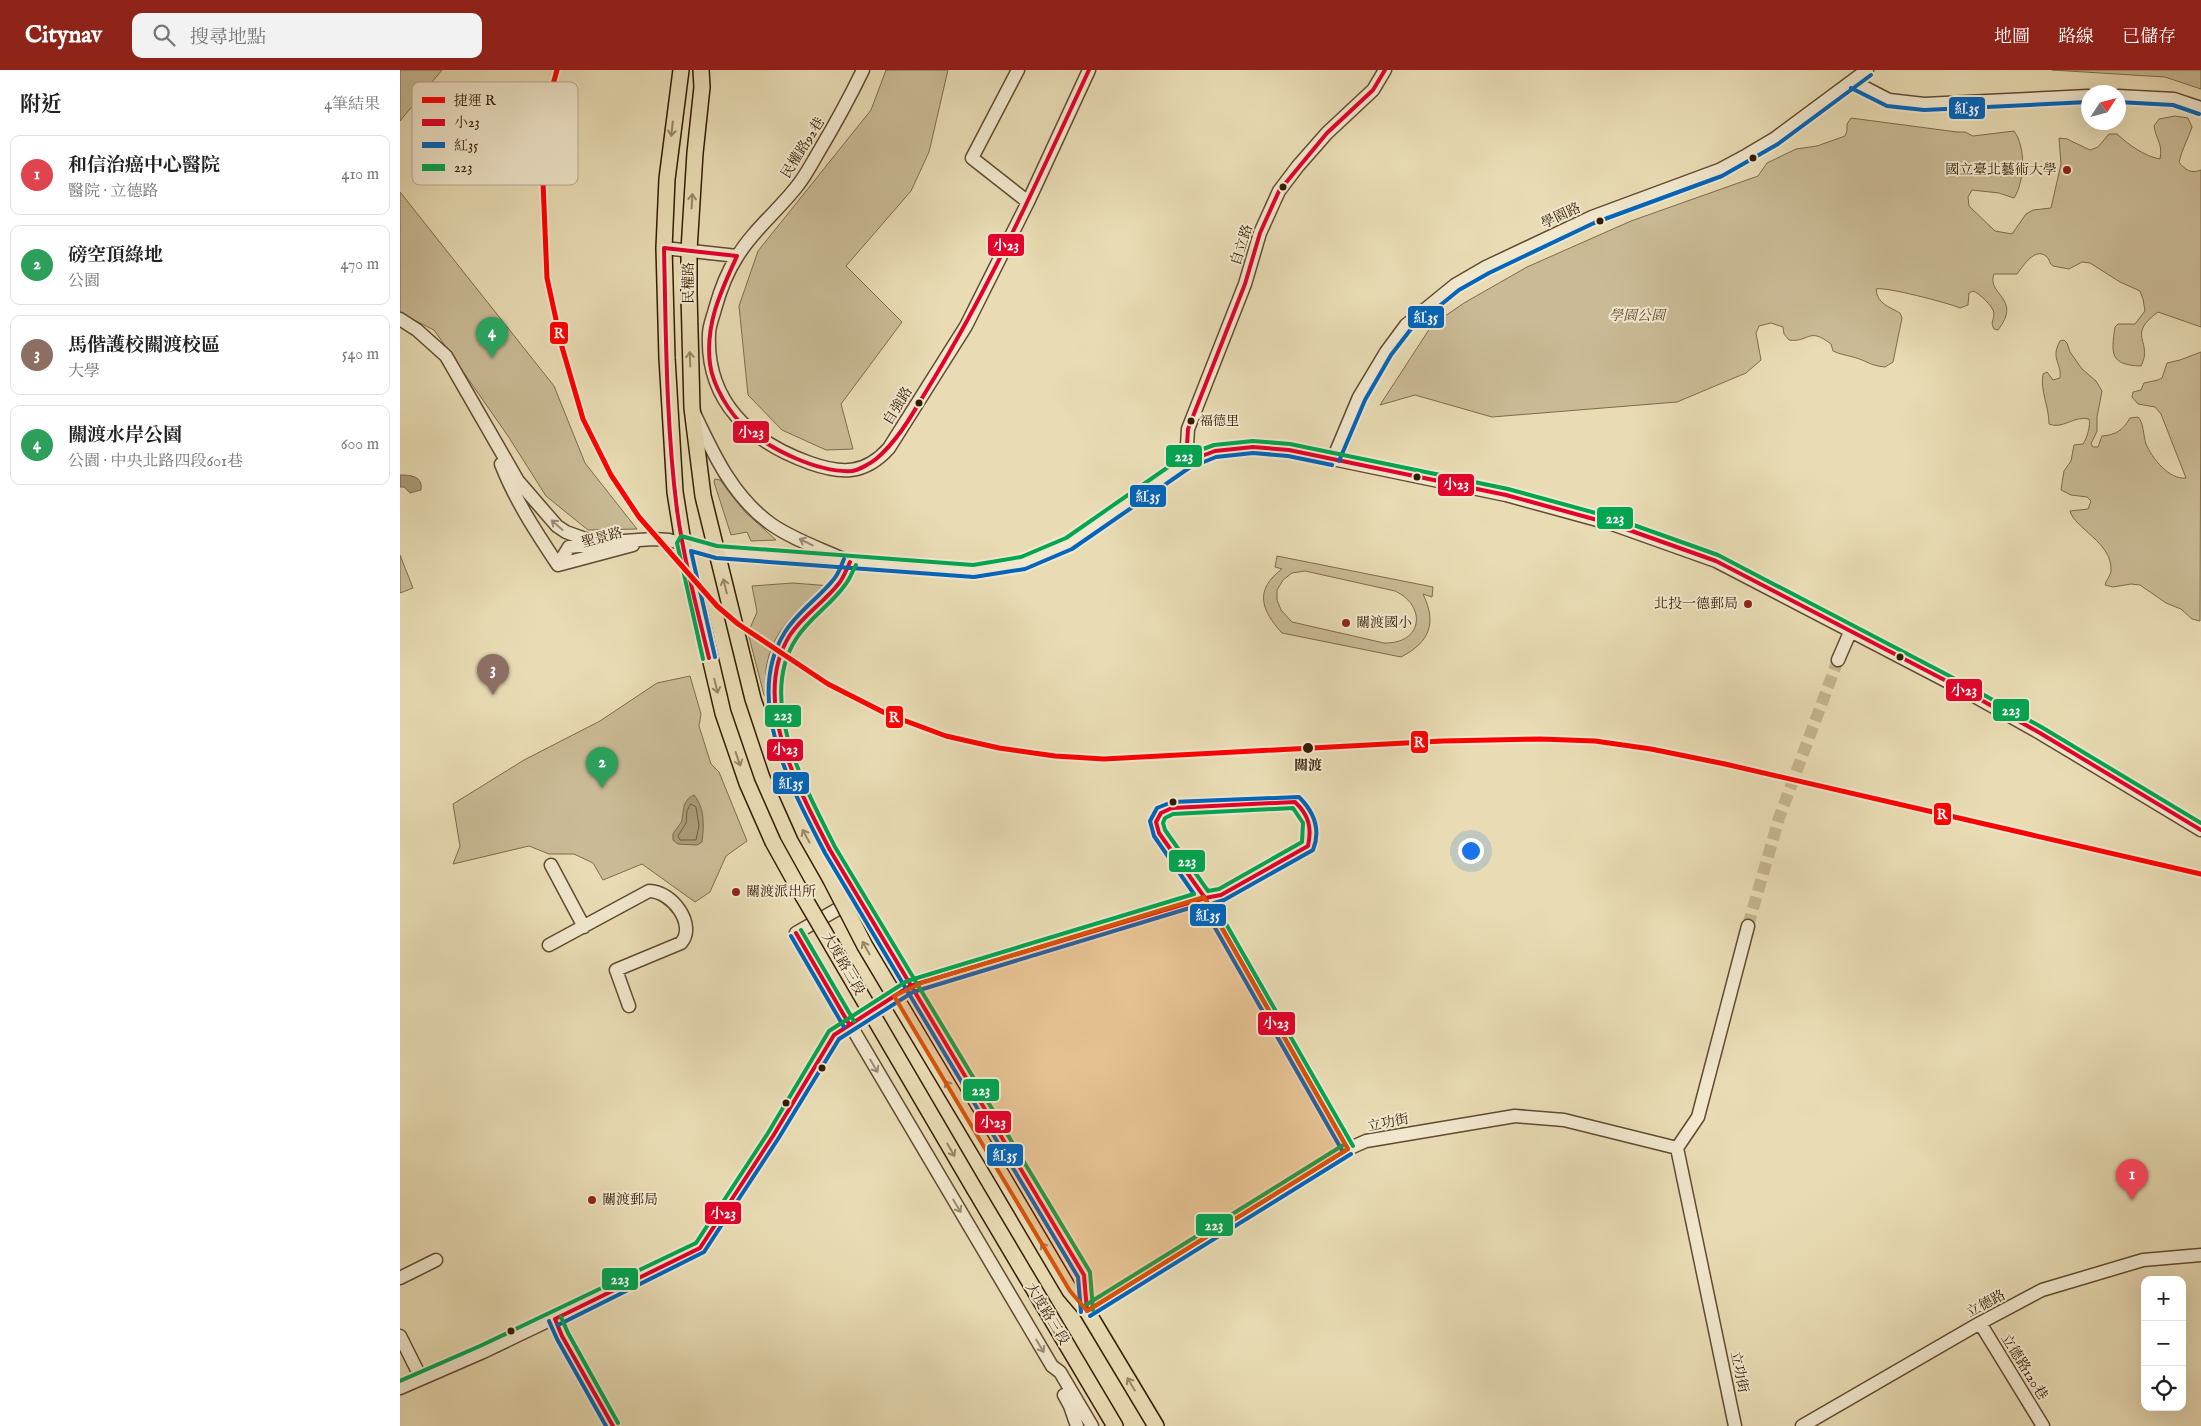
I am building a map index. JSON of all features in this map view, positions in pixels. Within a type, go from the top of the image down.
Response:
[{"type":"main road","name":"民權路","points":[[702,70],[702,88],[694,153],[689,250],[692,408],[703,496]]},
{"type":"main road","name":"民權路","points":[[675,492],[667,358],[664,248],[667,179],[680,75]]},
{"type":"main road","name":"大度路三段","points":[[675,492],[683,542],[723,713],[747,783],[773,842],[974,1190],[1115,1426]]},
{"type":"main road","name":"大度路三段","points":[[703,496],[753,699],[777,771],[805,834],[830,878],[864,946],[1070,1291],[1087,1311],[1156,1426]]},
{"type":"street","name":"民權路92巷","points":[[737,256],[799,184],[844,109],[863,70]]},
{"type":"street","points":[[1018,70],[972,158],[1028,202]]},
{"type":"street","name":"自強路","points":[[737,256],[718,298],[709,333],[710,365],[715,383],[728,406],[745,427],[767,443],[791,456],[825,468],[854,471],[882,456],[909,419],[966,326],[1028,202],[1089,70]]},
{"type":"street","name":"自立路","points":[[1186,462],[1188,429],[1245,284],[1260,233],[1279,191],[1327,133],[1373,90],[1385,70]]},
{"type":"street","name":"學園路","points":[[1333,459],[1359,397],[1386,352],[1406,325],[1454,285],[1486,267],[1592,217],[1719,170],[1774,139],[1854,82],[1867,70]]},
{"type":"street","points":[[1854,82],[1889,100],[1924,104],[2081,96]]},
{"type":"street","points":[[2126,96],[2174,99],[2201,108]]},
{"type":"street","points":[[664,248],[737,256]]},
{"type":"street","points":[[400,319],[446,356],[518,482],[557,526],[566,532],[588,540],[608,542]]},
{"type":"street","points":[[692,408],[720,468],[735,489],[759,514],[771,524],[850,562]]},
{"type":"street","points":[[490,436],[509,484],[532,526],[558,565],[570,547],[654,539],[683,542],[716,552],[973,571],[1023,563],[1068,544],[1186,462],[1215,450],[1253,447],[1289,450],[1506,495],[1612,524],[1716,561],[1851,630],[2040,733],[2201,830]]},
{"type":"street","name":"聖景路","points":[[558,565],[654,539]]},
{"type":"street","name":"大度路三段","points":[[850,562],[840,582],[803,616],[794,629],[779,659],[774,677],[776,704],[783,744],[801,793],[828,846],[1084,1275],[1087,1311]]},
{"type":"street","points":[[1838,660],[1851,630]]},
{"type":"street","points":[[551,866],[584,927]]},
{"type":"street","points":[[550,945],[649,891],[659,891],[669,897],[680,912],[687,929],[687,936],[681,944],[616,970],[629,1006]]},
{"type":"street","points":[[400,1388],[483,1352],[700,1248],[764,1152],[834,1035],[910,986],[1204,897],[1348,1149]]},
{"type":"street","name":"大度路三段","points":[[858,898],[796,933],[1052,1366]]},
{"type":"street","points":[[1677,1148],[1698,1116],[1748,926]]},
{"type":"street","name":"立功街","points":[[1087,1311],[1348,1149],[1366,1141],[1515,1116],[1564,1120],[1677,1148],[1735,1426]]},
{"type":"street","name":"立德路","points":[[1802,1426],[1980,1323],[2042,1290],[2143,1260],[2201,1254]]},
{"type":"street","points":[[400,1278],[436,1260]]},
{"type":"street","name":"立德路120巷","points":[[1980,1323],[2043,1426]]},
{"type":"street","points":[[400,1336],[421,1378]]},
{"type":"street","points":[[1052,1366],[1053,1376],[1070,1406],[1077,1426]]},
{"type":"street","points":[[1052,1366],[1060,1372],[1092,1426]]},
{"type":"highlighted area","points":[[1204,897],[1348,1149],[1087,1311],[1070,1291],[894,996],[924,982]]},
{"type":"green space","points":[[400,70],[442,70],[432,82],[412,82],[412,106],[400,121]]},
{"type":"green space","points":[[886,70],[948,70],[929,152],[911,191],[846,266],[902,322],[841,404],[853,449],[826,450],[782,430],[748,395],[739,306],[758,251],[871,110]]},
{"type":"green space","points":[[2052,70],[2201,70],[2201,89],[2165,77]]},
{"type":"green space","name":"學園公園","points":[[2175,116],[2188,118],[2192,127],[2179,162],[2188,170],[2194,172],[2201,170],[2201,327],[2158,312],[2143,327],[2144,357],[2141,366],[2123,363],[2118,360],[2113,351],[2115,327],[2118,324],[2135,324],[2145,311],[2140,291],[2120,282],[2090,263],[2082,262],[2069,269],[2053,266],[2046,256],[2038,254],[2030,259],[2017,274],[1994,274],[1993,281],[1995,287],[2006,304],[2007,311],[2005,319],[1998,330],[1993,327],[1994,313],[1991,307],[1976,292],[1969,293],[1968,305],[1960,308],[1903,292],[1876,289],[1881,302],[1900,313],[1902,318],[1893,362],[1885,367],[1833,351],[1831,344],[1818,336],[1789,340],[1784,334],[1783,327],[1771,323],[1759,326],[1756,333],[1761,360],[1746,373],[1677,402],[1492,417],[1415,395],[1380,405],[1432,325],[1464,303],[1527,267],[1631,221],[1758,176],[1767,163],[1796,149],[1817,146],[1845,136],[1847,124],[1851,118],[1965,132],[1973,136],[2014,131],[2021,146],[2023,164],[2018,191],[2014,198],[1999,193],[1972,190],[1968,197],[1969,206],[1995,231],[2012,234],[2026,214],[2033,210],[2051,208],[2061,164],[2059,138],[2067,139],[2090,150],[2098,147],[2109,134],[2117,134],[2137,150],[2160,159],[2160,145],[2154,126],[2159,119]]},
{"type":"green space","points":[[400,192],[554,386],[585,463],[637,529],[588,530],[546,496],[508,436],[434,330],[400,313]]},
{"type":"green space","points":[[2064,340],[2082,369],[2096,381],[2102,391],[2097,417],[2097,431],[2091,444],[2093,447],[2098,447],[2102,436],[2115,433],[2125,426],[2130,418],[2138,417],[2146,444],[2152,456],[2167,472],[2180,478],[2186,478],[2161,414],[2155,407],[2138,404],[2132,397],[2133,392],[2141,390],[2144,383],[2162,378],[2167,363],[2201,352],[2200,621],[2192,619],[2181,609],[2166,603],[2140,585],[2131,584],[2113,587],[2105,585],[2111,571],[2110,561],[2106,552],[2078,524],[2070,511],[2088,509],[2091,501],[2087,497],[2071,495],[2061,490],[2064,471],[2071,461],[2074,445],[2083,444],[2089,428],[2089,419],[2079,419],[2059,425],[2049,424],[2042,380],[2043,374],[2047,372],[2053,380],[2060,378],[2056,352],[2060,341]]},
{"type":"green space","points":[[715,479],[720,480],[745,512],[776,540],[751,541],[747,532],[731,535],[714,482]]},
{"type":"green space","points":[[400,555],[413,588],[400,593]]},
{"type":"green space","points":[[1277,556],[1433,587],[1432,597],[1423,594],[1430,614],[1428,631],[1419,645],[1401,657],[1282,633],[1269,616],[1264,600],[1264,592],[1267,585],[1282,569],[1275,567]],"holes":[[[1305,571],[1395,591],[1412,606],[1416,614],[1416,623],[1413,631],[1407,637],[1397,642],[1384,643],[1292,622],[1281,610],[1277,600],[1277,590],[1283,580],[1292,573]]]},
{"type":"green space","points":[[793,583],[831,586],[798,611],[789,620],[774,642],[766,669],[767,699],[764,695],[748,633],[757,612],[752,586]]},
{"type":"green space","points":[[690,676],[701,714],[699,726],[711,764],[719,772],[747,841],[726,856],[710,892],[695,902],[642,864],[603,880],[593,863],[574,854],[549,854],[529,846],[453,864],[460,846],[453,804],[524,760],[600,721],[657,683]]},
{"type":"water","points":[[400,475],[412,476],[418,479],[421,490],[410,493],[404,487],[400,487]]},
{"type":"water","points":[[694,795],[702,812],[702,842],[697,845],[678,844],[673,840],[673,834],[681,822],[685,803]]},
{"type":"tunnel","points":[[1748,926],[1779,818],[1838,660]]},
{"type":"metro line","name":"R","points":[[554,82],[557,70]]},
{"type":"metro line","name":"R","points":[[543,185],[547,278],[562,347],[583,419],[611,475],[639,517],[717,606],[738,624],[828,684],[887,714],[946,736],[999,748],[1055,756],[1104,759],[1443,741],[1540,739],[1595,741],[1651,749],[1725,764],[2201,874]]},
{"type":"transit line","name":"小23","points":[[737,256],[720,295],[710,335],[710,364],[714,381],[723,399],[746,428],[782,452],[811,464],[839,471],[852,471],[865,466],[885,451],[901,432],[955,343],[996,266],[1089,70]]},
{"type":"transit line","name":"小23","points":[[1186,462],[1188,429],[1245,284],[1260,233],[1279,191],[1327,133],[1373,90],[1385,70]]},
{"type":"transit line","name":"紅35","points":[[1339,461],[1365,400],[1391,355],[1411,329],[1459,290],[1489,273],[1594,223],[1722,176],[1778,144],[1871,75]]},
{"type":"transit line","name":"紅35","points":[[1851,88],[1887,106],[1924,110],[2081,102]]},
{"type":"transit line","name":"紅35","points":[[2126,102],[2173,105],[2199,114]]},
{"type":"transit line","name":"小23","points":[[709,658],[683,547],[673,477],[667,379],[664,248],[737,256]]},
{"type":"transit line","name":"223","points":[[703,659],[677,543],[681,536],[717,546],[973,565],[1021,557],[1066,538],[1184,456],[1214,445],[1253,441],[1290,444],[1508,489],[1614,518],[1718,555],[1961,682],[2043,728],[2201,823]]},
{"type":"transit line","name":"小23","points":[[1186,462],[1215,451],[1253,447],[1289,450],[1506,495],[1612,524],[1716,561],[1958,687],[2040,733],[2201,830]]},
{"type":"transit line","name":"紅35","points":[[715,657],[691,551],[716,558],[974,577],[1025,569],[1072,549],[1189,468],[1216,457],[1253,453],[1288,456],[1332,465]]},
{"type":"transit line","name":"紅35","points":[[844,559],[834,579],[790,624],[773,658],[769,686],[770,715],[777,745],[799,802],[825,853],[1078,1277],[1081,1312]]},
{"type":"transit line","name":"小23","points":[[850,562],[834,589],[790,635],[779,660],[775,688],[776,716],[783,744],[793,773],[830,850],[1084,1275],[1087,1311]]},
{"type":"transit line","name":"223","points":[[856,565],[839,592],[801,631],[785,663],[781,690],[783,717],[790,744],[799,772],[835,847],[1090,1272],[1093,1310]]},
{"type":"transit line","name":"紅35","points":[[1194,894],[1154,836],[1150,821],[1157,808],[1172,802],[1299,797],[1309,809],[1315,822],[1316,835],[1313,850],[1224,900],[1214,903]]},
{"type":"transit line","name":"小23","points":[[1295,802],[1304,812],[1308,822],[1310,833],[1308,846],[1221,895],[1205,898],[1159,833],[1156,822],[1161,813],[1172,808],[1295,802]]},
{"type":"transit line","name":"223","points":[[1293,808],[1303,823],[1302,842],[1219,889],[1208,891],[1165,830],[1163,823],[1165,818],[1173,814],[1293,808]]},
{"type":"transit line","name":"223","points":[[400,1381],[480,1346],[696,1243],[768,1133],[829,1031],[907,981],[1194,894]]},
{"type":"transit line","name":"小23","points":[[555,1319],[700,1248],[773,1136],[834,1035],[910,986],[1205,898]]},
{"type":"transit line","name":"小23","points":[[1205,898],[1348,1149]]},
{"type":"transit line","name":"223","points":[[1214,903],[1353,1146]]},
{"type":"transit line","name":"紅35","points":[[558,1325],[704,1252],[778,1139],[839,1039],[913,992],[1202,905],[1343,1152]]},
{"type":"transit line","name":"223","points":[[801,930],[854,1021]]},
{"type":"transit line","name":"小23","points":[[796,933],[849,1024]]},
{"type":"transit line","name":"紅35","points":[[791,936],[844,1027]]},
{"type":"transit line","name":"223","points":[[1084,1306],[1345,1144]]},
{"type":"transit line","name":"小23","points":[[1087,1311],[1348,1149]]},
{"type":"transit line","name":"紅35","points":[[1090,1316],[1351,1154]]},
{"type":"transit line","name":"223","points":[[561,1317],[618,1423]]},
{"type":"transit line","name":"小23","points":[[555,1319],[562,1336],[613,1426]]},
{"type":"transit line","name":"紅35","points":[[549,1321],[557,1339],[606,1426]]},
{"type":"place","name":"國立臺北藝術大學","points":[[2067,170]]},
{"type":"place","name":"關渡水岸公園","points":[[492,358]]},
{"type":"place","name":"福德里","points":[[1191,421]]},
{"type":"place","name":"北投一德郵局","points":[[1748,604]]},
{"type":"place","name":"關渡國小","points":[[1346,623]]},
{"type":"place","name":"馬偕護校關渡校區","points":[[493,695]]},
{"type":"place","name":"關渡","points":[[1308,748]]},
{"type":"place","name":"磅空頂綠地","points":[[602,788]]},
{"type":"place","name":"關渡派出所","points":[[736,892]]},
{"type":"place","name":"關渡郵局","points":[[592,1200]]},
{"type":"place","name":"和信治癌中心醫院","points":[[2132,1200]]}]
